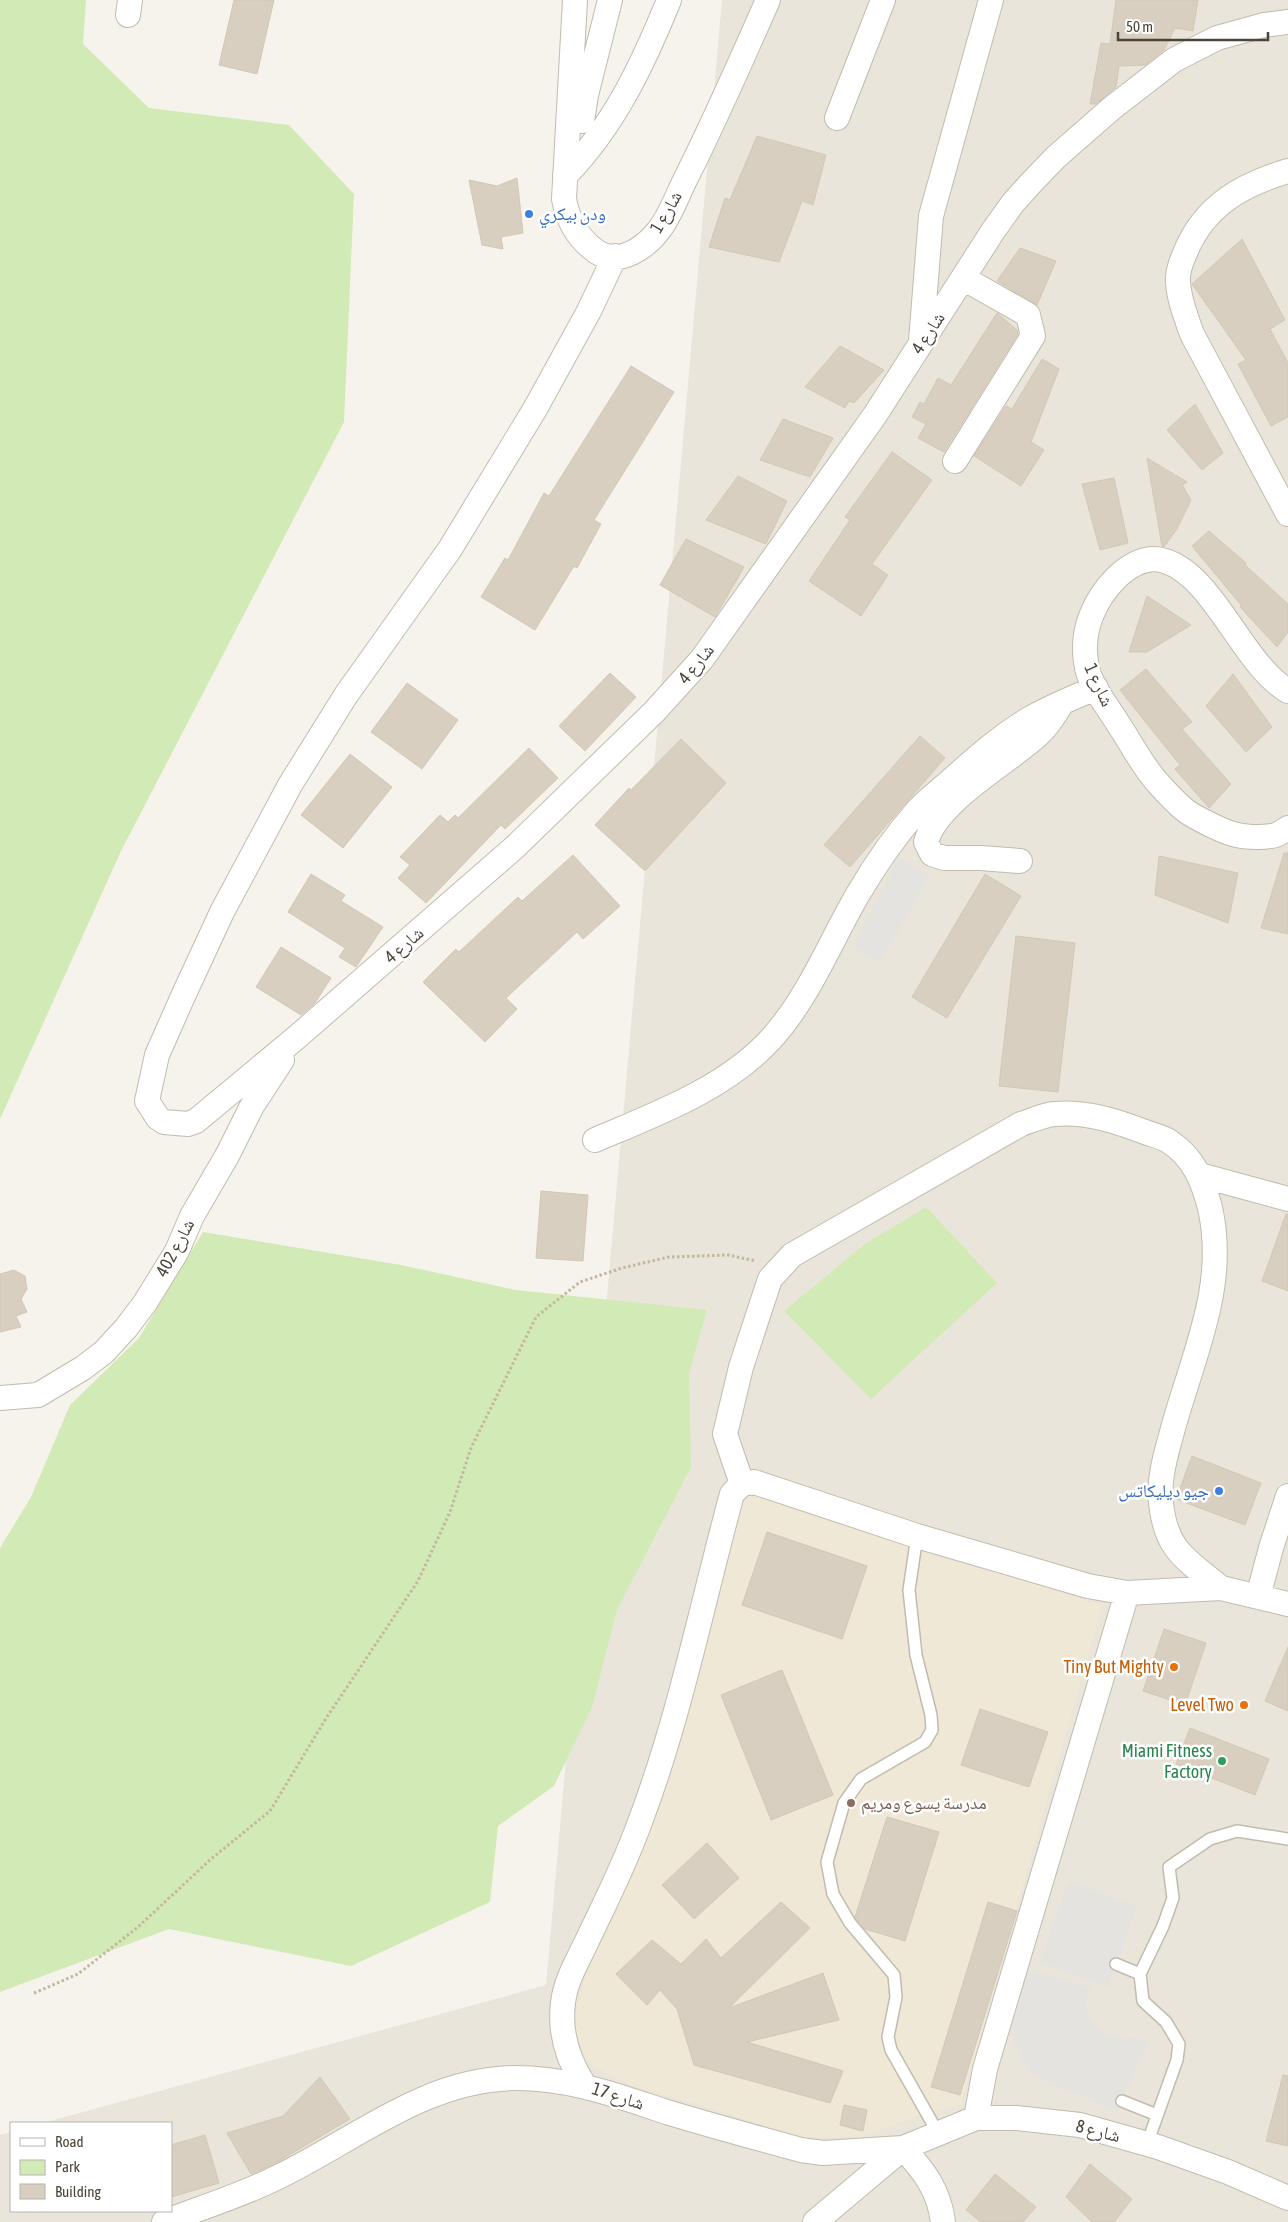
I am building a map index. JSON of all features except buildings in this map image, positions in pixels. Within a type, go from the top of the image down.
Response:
[{"type":"street","points":[[573,168],[575,0]]},
{"type":"street","points":[[610,0],[586,95],[581,131],[564,199],[567,214],[573,228],[584,242],[599,254],[615,256]]},
{"type":"street","points":[[573,168],[611,119],[627,93],[649,48],[669,0]]},
{"type":"street","name":"شارع 1","points":[[615,256],[632,254],[660,229],[710,130],[768,0]]},
{"type":"street","points":[[837,118],[883,0]]},
{"type":"street","points":[[920,345],[931,216],[991,0]]},
{"type":"street","name":"شارع 4","points":[[615,256],[590,311],[535,408],[450,549],[350,689],[290,785],[222,912],[157,1055],[147,1097],[158,1118],[164,1122],[192,1123],[236,1089],[515,846],[684,681],[741,606],[870,423],[998,224],[1025,190],[1064,151],[1140,85],[1174,60],[1217,38],[1264,25],[1288,22]]},
{"type":"street","points":[[1288,170],[1260,179],[1208,212],[1189,243],[1179,266],[1178,281],[1182,303],[1192,334],[1288,514]]},
{"type":"street","points":[[955,461],[1033,336],[1028,315],[963,278]]},
{"type":"street","name":"شارع 1","points":[[1288,691],[1265,671],[1187,573],[1164,560],[1151,559],[1136,563],[1111,584],[1098,601],[1084,636],[1086,664],[1096,688],[1156,780],[1187,812],[1234,835],[1272,836],[1288,828]]},
{"type":"street","points":[[595,1140],[680,1103],[717,1082],[748,1060],[770,1039],[812,980],[858,894],[873,870],[918,810],[977,757],[1006,734],[1030,718],[1063,701],[1096,688]]},
{"type":"street","points":[[1020,861],[944,858],[932,854],[926,842],[929,830],[948,808],[980,780],[1040,733],[1053,718],[1063,701]]},
{"type":"street","name":"شارع 402","points":[[0,1398],[38,1395],[83,1368],[104,1352],[126,1328],[145,1303],[177,1251],[192,1216],[228,1154],[252,1106],[297,1037]]},
{"type":"street","points":[[1221,1588],[1176,1551],[1166,1534],[1160,1501],[1166,1456],[1176,1414],[1208,1316],[1216,1255],[1213,1222],[1200,1175],[1184,1154],[1169,1142],[1121,1123],[1084,1114],[1052,1114],[1021,1124],[792,1256],[770,1279],[741,1367],[725,1434],[742,1484],[754,1482],[917,1536],[1088,1586],[1127,1593],[1221,1588],[1288,1604]]},
{"type":"street","points":[[1200,1175],[1288,1200]]},
{"type":"street","name":"شارع 17","points":[[742,1484],[732,1494],[678,1704],[653,1787],[633,1843],[567,1984],[562,2019],[563,2037],[568,2054],[584,2085],[671,2113],[801,2150],[823,2153],[903,2148]]},
{"type":"street","points":[[1258,1597],[1288,1496]]},
{"type":"street","points":[[976,2118],[985,2069],[1127,1593]]},
{"type":"street","points":[[164,2222],[272,2180],[387,2115],[440,2092],[477,2083],[514,2078],[554,2080],[584,2085]]},
{"type":"street","name":"شارع 8","points":[[903,2148],[976,2118],[1016,2118],[1080,2126],[1147,2144],[1228,2172],[1288,2198]]},
{"type":"street","points":[[815,2222],[903,2148],[924,2170],[934,2186],[940,2203],[943,2222]]},
{"type":"lane","points":[[917,1536],[909,1590],[916,1655],[931,1715],[932,1730],[926,1742],[861,1779],[844,1803],[827,1862],[833,1894],[850,1923],[894,1975],[896,1997],[888,2037],[891,2050],[938,2132]]},
{"type":"lane","points":[[1147,2144],[1178,2060],[1179,2044],[1166,2022],[1144,2001],[1140,1974],[1163,1926],[1173,1898],[1169,1867],[1210,1839],[1237,1831],[1288,1839]]},
{"type":"lane","points":[[1116,1964],[1140,1974]]},
{"type":"lane","points":[[1122,2101],[1157,2114]]},
{"type":"path","points":[[34,1993],[78,1974],[138,1926],[211,1859],[270,1811],[325,1720],[418,1581],[450,1512],[471,1448],[506,1373],[536,1317],[580,1282],[622,1268],[669,1257],[728,1255],[781,1267]]},
{"type":"shaded area","points":[[722,0],[1288,0],[1288,2222],[0,2222],[0,2135],[10,2132],[10,2212],[172,2212],[172,2122],[47,2122],[546,1985]]},
{"type":"shaded area","points":[[899,857],[930,876],[881,962],[853,946]]},
{"type":"shaded area","name":"مدرسة يسوع ومريم","points":[[745,1487],[1102,1606],[961,2104],[913,2118],[860,2137],[802,2137],[632,2086],[588,2063],[573,2025],[581,1990]]},
{"type":"shaded area","points":[[1069,1881],[1137,1906],[1108,1987],[1039,1962]]},
{"type":"shaded area","points":[[1026,1969],[1091,1988],[1085,2001],[1088,2016],[1101,2031],[1120,2039],[1136,2038],[1148,2044],[1117,2111],[1029,2074],[1008,2029]]},
{"type":"green space","points":[[0,0],[86,0],[83,44],[149,108],[289,125],[354,194],[344,422],[121,851],[0,1119]]},
{"type":"green space","points":[[926,1207],[997,1283],[871,1399],[784,1311],[865,1244]]},
{"type":"green space","points":[[203,1232],[401,1265],[516,1290],[707,1310],[689,1373],[691,1467],[617,1610],[592,1707],[554,1786],[498,1826],[490,1902],[351,1966],[169,1929],[0,1992],[0,1548],[31,1497],[70,1405],[139,1338]]},
{"type":"place","name":"ودن بيكري","points":[[529,214]]},
{"type":"place","name":"جيو ديليكاتس","points":[[1219,1491]]},
{"type":"place","name":"Tiny But Mighty","points":[[1174,1667]]},
{"type":"place","name":"Level Two","points":[[1244,1705]]},
{"type":"place","name":"Miami Fitness Factory","points":[[1222,1761]]},
{"type":"place","name":"مدرسة يسوع ومريم","points":[[851,1803]]}]
